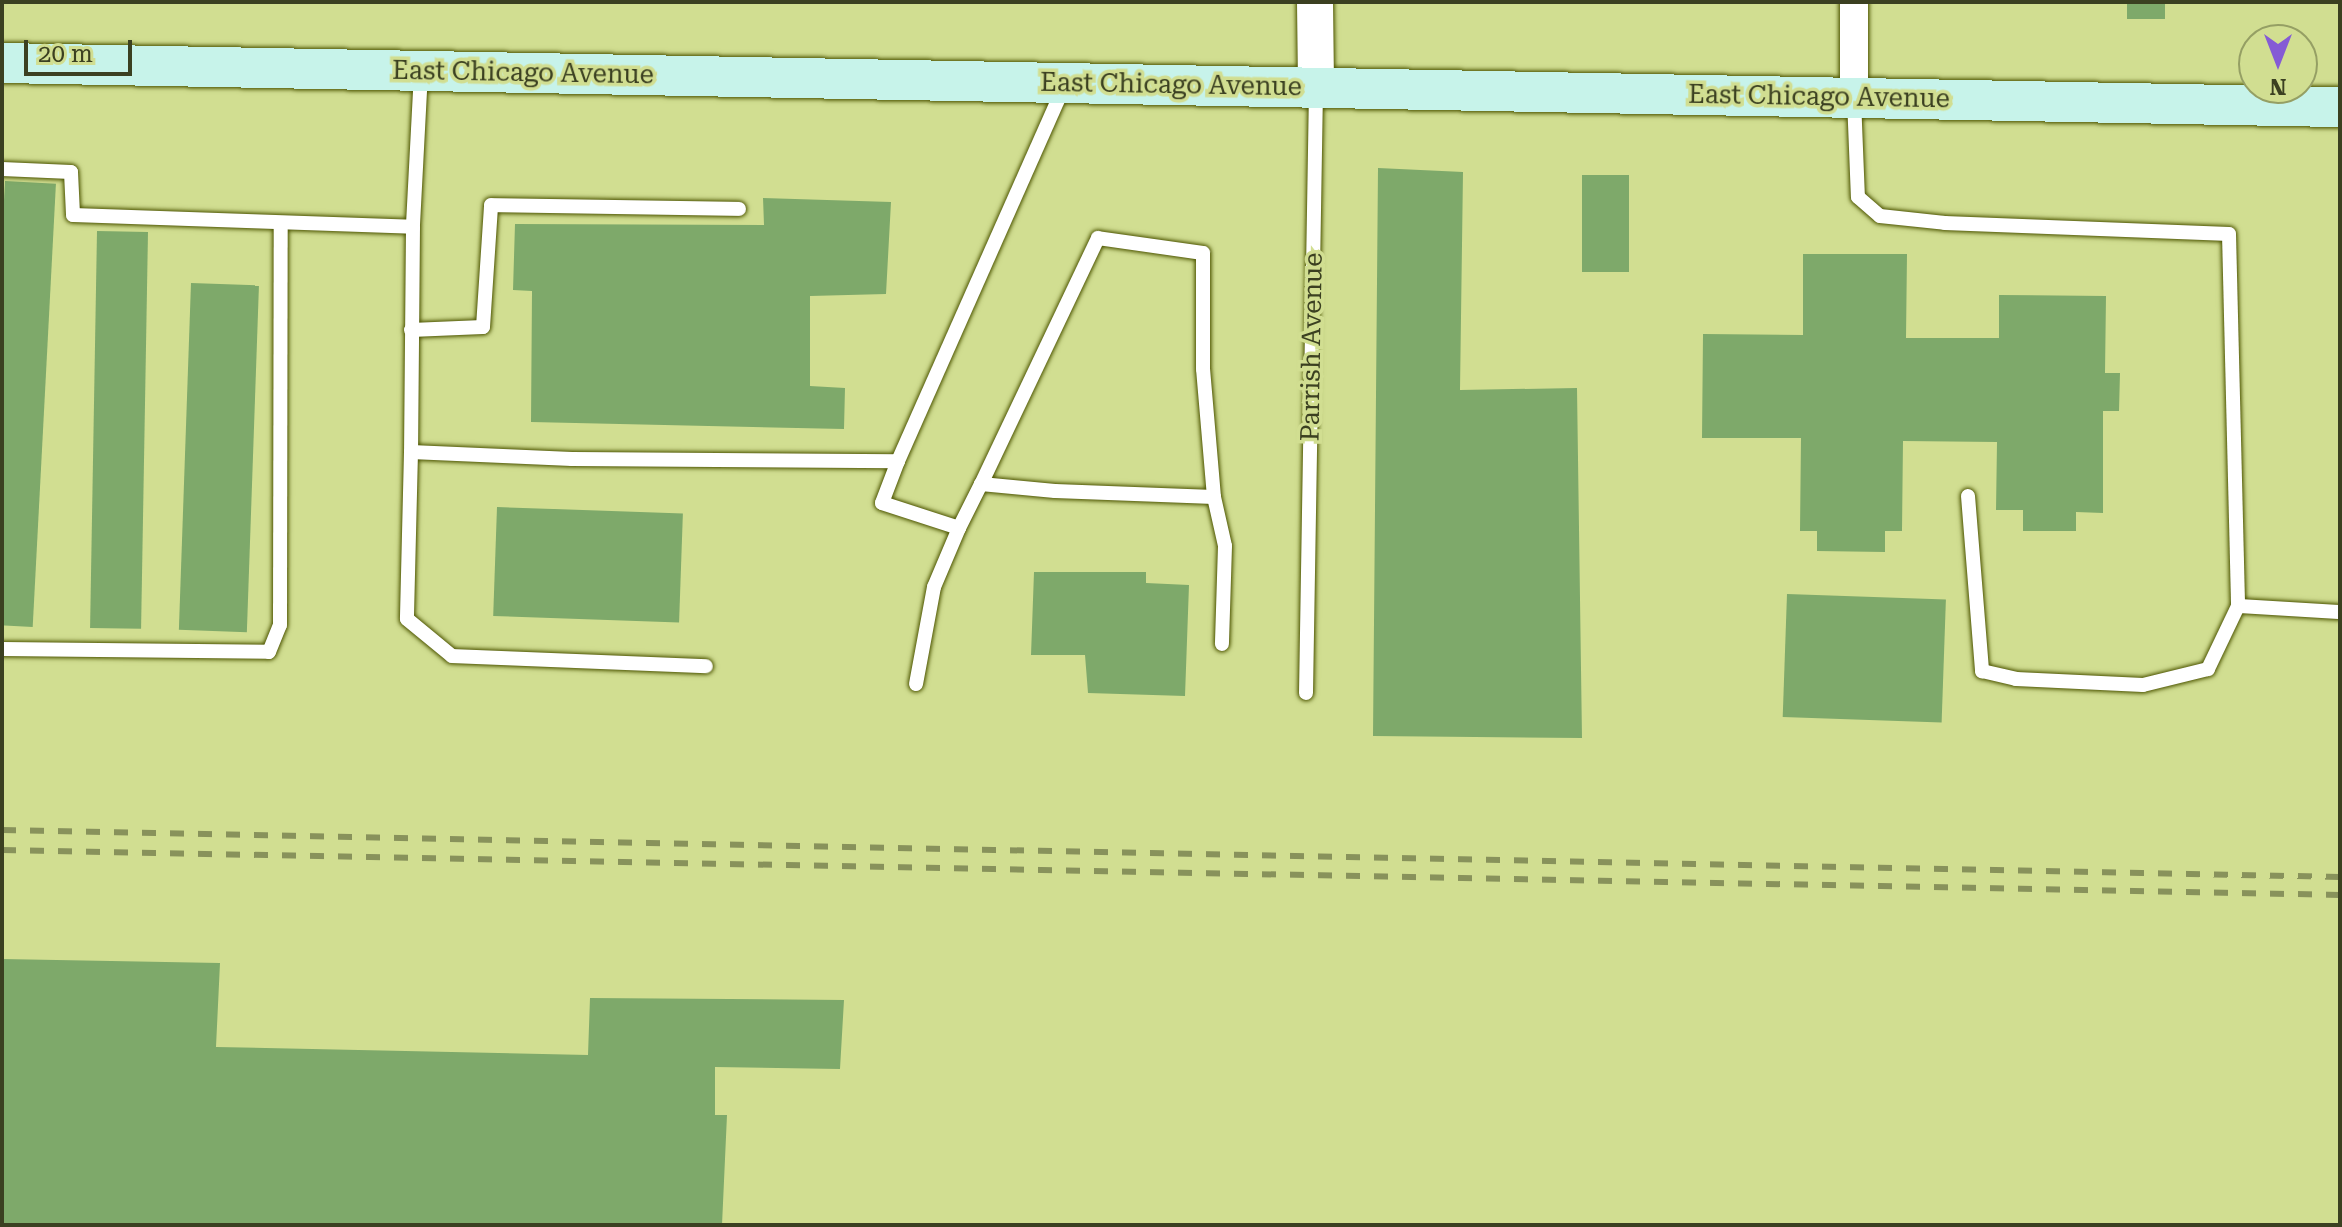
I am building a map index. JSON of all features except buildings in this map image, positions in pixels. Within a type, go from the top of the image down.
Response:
[{"type":"main road","name":"East Chicago Avenue","points":[[2,63],[2340,107]]},
{"type":"street","name":"Parrish Avenue","points":[[1315,2],[1316,88]]},
{"type":"street","points":[[1854,2],[1854,98]]},
{"type":"lane","points":[[421,71],[413,227],[407,619],[452,656],[706,666]]},
{"type":"lane","points":[[959,528],[882,503],[1065,83]]},
{"type":"lane","name":"Parrish Avenue","points":[[1306,693],[1316,88]]},
{"type":"lane","points":[[1854,98],[1858,197],[1880,216],[1945,223],[2229,234],[2238,606],[2208,669],[2143,685],[2016,679],[1982,671],[1968,496]]},
{"type":"lane","points":[[2,169],[71,172],[73,215],[413,227]]},
{"type":"lane","points":[[411,330],[483,327],[491,205],[739,209]]},
{"type":"lane","points":[[2,649],[269,652],[280,625],[281,223]]},
{"type":"lane","points":[[916,684],[934,587],[959,528],[1098,238],[1203,253],[1203,369],[1214,497],[1225,546],[1222,644]]},
{"type":"lane","points":[[411,452],[572,459],[898,461]]},
{"type":"lane","points":[[981,484],[1055,491],[1214,497]]},
{"type":"lane","points":[[2238,606],[2340,612]]},
{"type":"railway","points":[[2,830],[2340,877]]},
{"type":"railway","points":[[2,850],[2340,895]]}]
